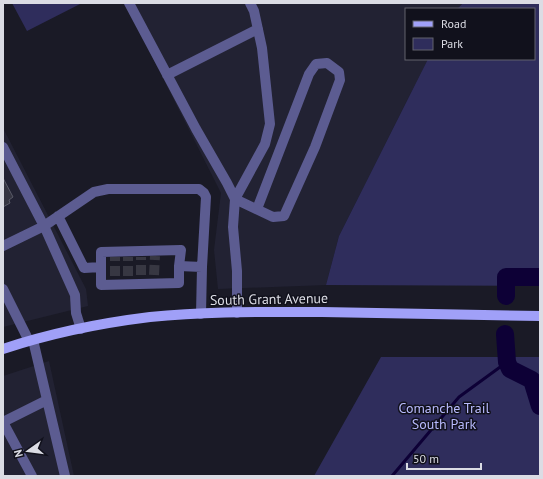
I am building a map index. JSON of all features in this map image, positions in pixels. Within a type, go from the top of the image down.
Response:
[{"type":"main road","name":"South Grant Avenue","points":[[3,349],[80,329],[151,317],[237,313],[362,313],[540,316]]},
{"type":"lane","points":[[129,3],[235,199],[273,217],[284,216],[315,147],[340,80],[339,72],[327,63],[316,64],[309,74],[257,209]]},
{"type":"lane","points":[[237,313],[237,271],[233,227],[235,199],[265,144],[270,124],[262,48],[254,11],[250,3]]},
{"type":"lane","points":[[167,75],[258,29]]},
{"type":"lane","points":[[3,147],[44,226],[75,295],[76,313],[80,329]]},
{"type":"lane","points":[[3,246],[44,226],[94,192],[100,190],[199,189],[206,197],[201,314]]},
{"type":"lane","points":[[58,216],[84,268],[100,267]]},
{"type":"lane","points":[[181,250],[179,266],[179,283],[154,279],[141,279],[115,280],[101,285],[101,252],[115,255],[155,254],[181,250]]},
{"type":"lane","points":[[179,266],[202,267]]},
{"type":"lane","points":[[3,290],[31,341],[47,400],[64,476]]},
{"type":"lane","points":[[32,476],[3,422],[47,400]]},
{"type":"shaded area","points":[[125,3],[463,3],[458,8],[405,8],[405,60],[427,60],[339,236],[326,285],[218,289],[214,250],[221,193]]},
{"type":"shaded area","points":[[3,128],[86,289],[88,306],[3,327]]},
{"type":"shaded area","points":[[49,361],[74,476],[3,476],[3,376]]},
{"type":"green space","points":[[12,3],[82,3],[27,31]]},
{"type":"green space","points":[[463,3],[540,3],[540,286],[326,285],[339,236],[427,60],[535,60],[535,8],[458,8]]},
{"type":"green space","name":"Comanche Trail South Park","points":[[381,357],[540,357],[540,476],[314,476]]},
{"type":"building","points":[[3,178],[13,197],[9,200],[10,203],[3,207]]},
{"type":"waterway","points":[[506,296],[506,277],[540,277]]},
{"type":"waterway","points":[[505,334],[507,362],[510,369],[532,380],[540,406]]},
{"type":"waterway","points":[[392,476],[459,397],[507,362]]},
{"type":"tunnel","points":[[154,275],[155,256]]},
{"type":"tunnel","points":[[115,257],[115,276]]},
{"type":"tunnel","points":[[128,257],[128,276]]},
{"type":"tunnel","points":[[141,257],[141,275]]}]
